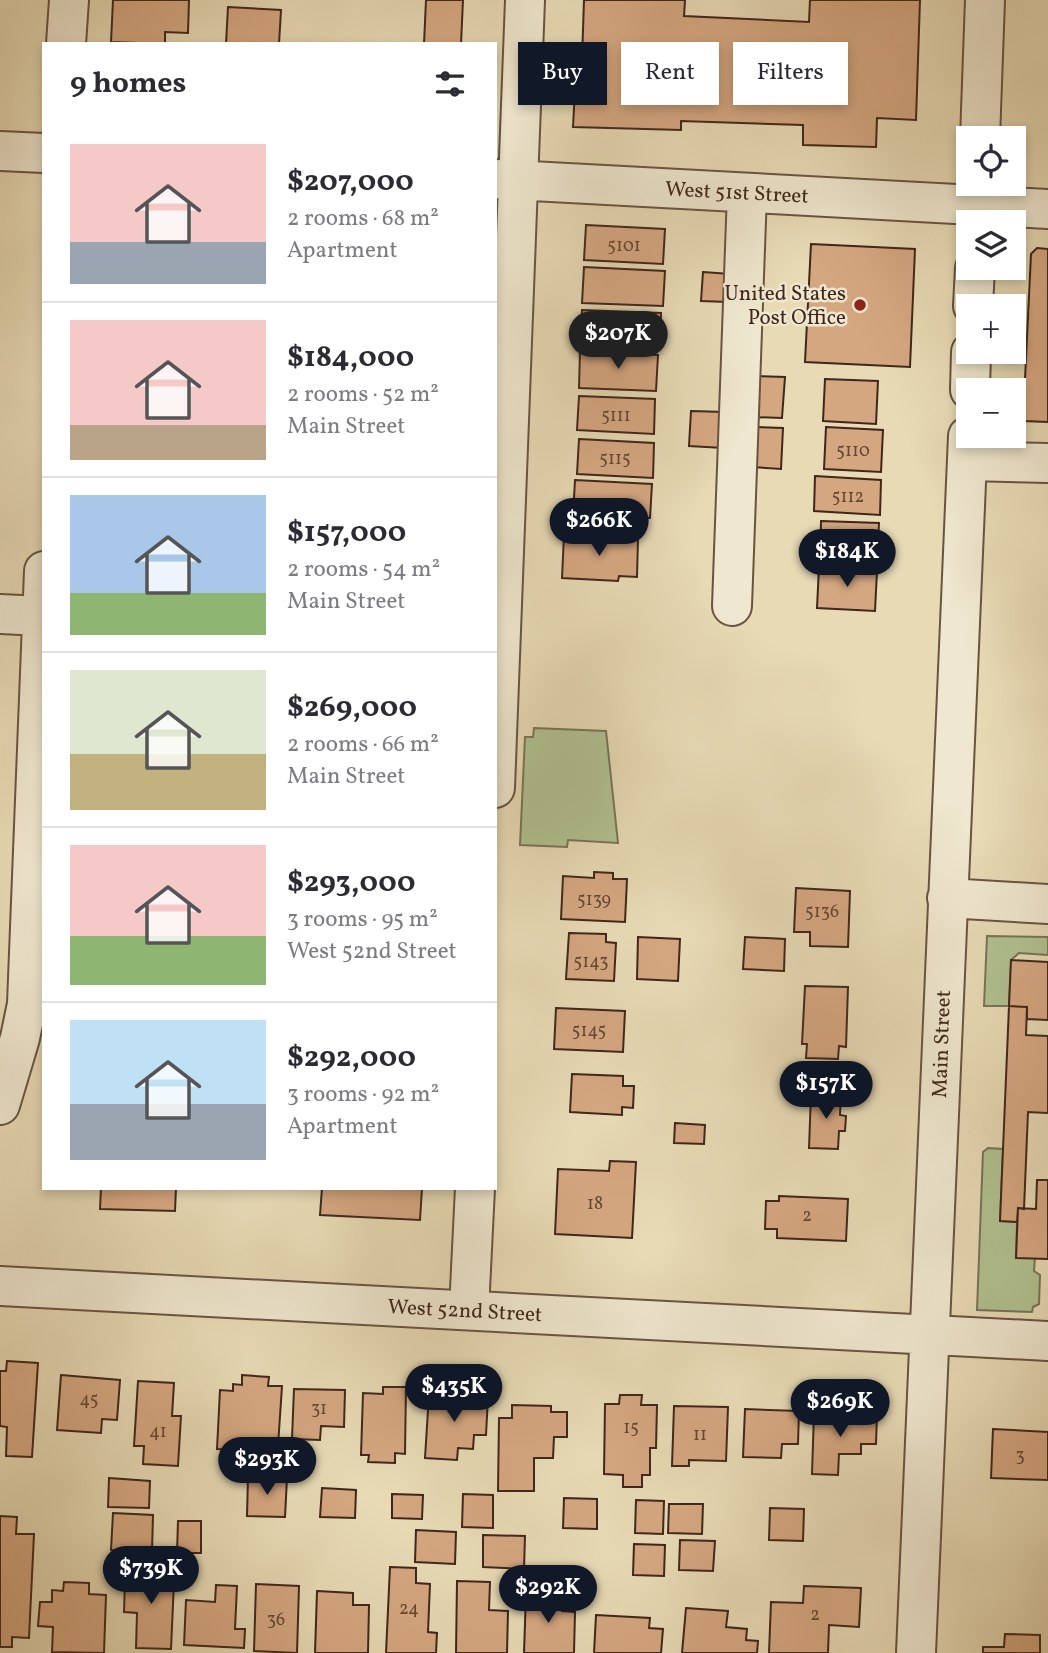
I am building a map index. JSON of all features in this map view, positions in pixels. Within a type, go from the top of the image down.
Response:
[{"type":"street","points":[[66,42],[69,0]]},
{"type":"street","points":[[497,686],[507,179],[525,0]]},
{"type":"street","points":[[980,126],[985,0]]},
{"type":"street","points":[[0,151],[42,153]]},
{"type":"street","name":"West 51st Street","points":[[507,179],[1048,209]]},
{"type":"street","points":[[732,606],[747,193]]},
{"type":"street","points":[[967,449],[1048,463]]},
{"type":"street","name":"Main Street","points":[[916,1653],[967,449]]},
{"type":"street","points":[[0,614],[42,616],[14,964],[27,1003],[20,1038],[0,1105]]},
{"type":"street","points":[[947,898],[1048,904]]},
{"type":"street","points":[[469,1310],[475,1190]]},
{"type":"street","name":"West 52nd Street","points":[[0,1286],[1048,1342]]},
{"type":"green space","points":[[534,728],[606,731],[618,843],[568,840],[567,847],[520,845],[525,737],[533,737]]},
{"type":"green space","points":[[987,936],[1048,937],[1048,955],[1019,953],[1011,960],[1009,1006],[984,1006]]},
{"type":"green space","points":[[988,1148],[1003,1149],[1000,1221],[1017,1222],[1016,1258],[1035,1258],[1034,1271],[1040,1275],[1039,1304],[1033,1307],[1032,1312],[977,1310],[983,1152]]},
{"type":"building","points":[[113,0],[189,0],[188,33],[165,32],[165,42],[111,42]]},
{"type":"building","points":[[426,0],[463,0],[461,42],[424,42]]},
{"type":"building","points":[[584,0],[685,0],[684,16],[809,22],[810,0],[920,0],[916,120],[877,118],[876,147],[803,145],[803,125],[681,121],[681,130],[573,127],[574,105],[607,105],[607,42],[583,42]]},
{"type":"building","points":[[228,7],[281,10],[279,42],[226,42]]},
{"type":"building","points":[[586,225],[665,229],[663,264],[584,260]]},
{"type":"building","name":"United States Post Office","points":[[811,244],[915,249],[910,367],[805,362]]},
{"type":"building","points":[[1037,248],[1048,249],[1048,422],[1026,421],[1025,378],[1031,254]]},
{"type":"building","points":[[584,267],[665,271],[663,306],[582,303]]},
{"type":"building","points":[[703,272],[730,274],[728,302],[701,301]]},
{"type":"building","points":[[582,310],[661,313],[660,348],[580,344]]},
{"type":"building","points":[[580,351],[658,355],[656,391],[579,388]]},
{"type":"building","points":[[753,376],[785,377],[782,418],[751,417]]},
{"type":"building","points":[[825,379],[878,381],[876,424],[823,421]]},
{"type":"building","points":[[579,396],[655,399],[654,434],[577,430]]},
{"type":"building","points":[[691,411],[724,412],[723,448],[689,446]]},
{"type":"building","points":[[753,427],[783,428],[781,469],[751,467]]},
{"type":"building","points":[[826,427],[883,430],[881,472],[824,469]]},
{"type":"building","points":[[579,439],[654,443],[653,478],[577,474]]},
{"type":"building","points":[[815,476],[881,480],[880,515],[814,511]]},
{"type":"building","points":[[575,480],[652,484],[650,518],[573,515]]},
{"type":"building","points":[[821,521],[879,523],[877,560],[820,558]]},
{"type":"building","points":[[564,535],[638,539],[637,577],[619,576],[618,581],[562,578]]},
{"type":"building","points":[[819,567],[877,571],[875,611],[817,608]]},
{"type":"building","points":[[594,872],[613,873],[613,879],[627,879],[625,922],[561,919],[563,876],[594,878]]},
{"type":"building","points":[[796,888],[850,891],[848,947],[810,946],[810,932],[794,932]]},
{"type":"building","points":[[569,933],[606,934],[606,942],[616,943],[614,981],[566,979]]},
{"type":"building","points":[[638,937],[680,939],[678,981],[637,979]]},
{"type":"building","points":[[745,937],[785,939],[784,971],[743,969]]},
{"type":"building","points":[[1011,960],[1048,962],[1048,1020],[1027,1019],[1027,1007],[1009,1006]]},
{"type":"building","points":[[805,986],[848,987],[846,1047],[839,1046],[838,1059],[806,1058],[807,1044],[802,1044]]},
{"type":"building","points":[[1009,1006],[1027,1007],[1026,1035],[1048,1036],[1048,1113],[1028,1112],[1024,1209],[1018,1208],[1017,1222],[1000,1221]]},
{"type":"building","points":[[556,1008],[625,1011],[623,1052],[554,1049]]},
{"type":"building","points":[[572,1074],[623,1076],[623,1086],[634,1086],[633,1108],[622,1107],[622,1115],[570,1112]]},
{"type":"building","points":[[811,1094],[841,1095],[840,1115],[846,1116],[845,1131],[839,1131],[838,1149],[809,1148]]},
{"type":"building","points":[[675,1123],[705,1125],[704,1144],[674,1143]]},
{"type":"building","points":[[610,1161],[636,1162],[632,1238],[555,1234],[558,1169],[609,1171]]},
{"type":"building","points":[[1037,1180],[1048,1180],[1048,1259],[1016,1258],[1018,1208],[1036,1209]]},
{"type":"building","points":[[101,1190],[176,1190],[175,1211],[100,1209]]},
{"type":"building","points":[[322,1190],[422,1190],[420,1220],[320,1215]]},
{"type":"building","points":[[779,1196],[848,1199],[846,1241],[777,1238],[777,1229],[765,1229],[766,1201],[779,1201]]},
{"type":"building","points":[[7,1361],[38,1363],[32,1457],[6,1456],[7,1427],[0,1426],[0,1371],[6,1371]]},
{"type":"building","points":[[61,1375],[120,1380],[117,1420],[102,1419],[101,1433],[57,1430]]},
{"type":"building","points":[[242,1375],[269,1377],[268,1386],[282,1386],[278,1446],[255,1444],[255,1451],[217,1449],[220,1390],[233,1391],[233,1384],[242,1385]]},
{"type":"building","points":[[138,1381],[174,1383],[172,1416],[181,1416],[178,1466],[143,1464],[144,1446],[134,1446]]},
{"type":"building","points":[[383,1387],[406,1387],[405,1454],[395,1453],[395,1463],[368,1462],[369,1455],[361,1455],[363,1393],[383,1394]]},
{"type":"building","points":[[294,1389],[345,1390],[344,1427],[321,1426],[320,1440],[292,1439]]},
{"type":"building","points":[[429,1394],[488,1397],[486,1435],[474,1435],[473,1449],[458,1448],[457,1460],[425,1458]]},
{"type":"building","points":[[620,1395],[642,1395],[641,1405],[657,1405],[656,1448],[650,1448],[650,1475],[642,1475],[642,1487],[623,1487],[623,1475],[604,1474],[605,1404],[619,1404]]},
{"type":"building","points":[[512,1405],[551,1406],[551,1412],[567,1412],[567,1437],[554,1437],[553,1458],[534,1458],[534,1491],[498,1491],[499,1418],[512,1418]]},
{"type":"building","points":[[674,1406],[728,1407],[726,1461],[689,1460],[689,1466],[672,1466]]},
{"type":"building","points":[[745,1409],[799,1411],[798,1444],[782,1444],[781,1458],[743,1457]]},
{"type":"building","points":[[814,1413],[877,1414],[876,1444],[861,1444],[861,1454],[839,1454],[838,1475],[812,1474]]},
{"type":"building","points":[[993,1429],[1048,1432],[1048,1480],[991,1478]]},
{"type":"building","points":[[248,1477],[287,1478],[285,1517],[247,1516]]},
{"type":"building","points":[[109,1478],[150,1481],[149,1508],[108,1507]]},
{"type":"building","points":[[322,1488],[356,1490],[355,1518],[320,1517]]},
{"type":"building","points":[[392,1494],[423,1495],[422,1519],[392,1518]]},
{"type":"building","points":[[463,1494],[493,1495],[493,1528],[462,1527]]},
{"type":"building","points":[[564,1498],[597,1499],[597,1529],[563,1528]]},
{"type":"building","points":[[636,1500],[664,1501],[663,1534],[635,1533]]},
{"type":"building","points":[[669,1504],[703,1504],[702,1534],[668,1533]]},
{"type":"building","points":[[770,1508],[804,1509],[803,1541],[769,1540]]},
{"type":"building","points":[[113,1513],[153,1515],[152,1552],[111,1550]]},
{"type":"building","points":[[0,1516],[17,1517],[16,1534],[34,1534],[29,1638],[12,1637],[12,1647],[0,1647]]},
{"type":"building","points":[[178,1521],[201,1521],[201,1553],[177,1553]]},
{"type":"building","points":[[416,1530],[456,1532],[455,1564],[415,1562]]},
{"type":"building","points":[[483,1535],[525,1536],[524,1569],[483,1567]]},
{"type":"building","points":[[680,1540],[715,1541],[713,1571],[679,1570]]},
{"type":"building","points":[[634,1544],[665,1545],[664,1576],[633,1575]]},
{"type":"building","points":[[134,1564],[162,1565],[162,1582],[174,1582],[171,1649],[136,1648],[137,1613],[124,1612],[125,1581],[133,1582]]},
{"type":"building","points":[[390,1567],[416,1568],[416,1583],[430,1584],[428,1632],[437,1633],[436,1653],[386,1653]]},
{"type":"building","points":[[457,1581],[490,1582],[489,1610],[508,1611],[507,1653],[456,1653]]},
{"type":"building","points":[[64,1582],[89,1583],[89,1594],[106,1595],[104,1653],[52,1652],[53,1627],[38,1626],[40,1602],[52,1602],[52,1590],[63,1591]]},
{"type":"building","points":[[256,1584],[299,1586],[297,1653],[254,1651]]},
{"type":"building","points":[[216,1585],[237,1586],[235,1629],[245,1629],[244,1648],[184,1645],[186,1600],[215,1602]]},
{"type":"building","points":[[804,1586],[861,1588],[859,1627],[829,1625],[828,1653],[769,1653],[771,1602],[803,1603]]},
{"type":"building","points":[[317,1591],[353,1593],[353,1605],[369,1605],[368,1653],[315,1653]]},
{"type":"building","points":[[526,1593],[563,1594],[562,1611],[575,1612],[574,1653],[524,1653]]},
{"type":"building","points":[[686,1608],[728,1611],[726,1627],[747,1629],[746,1640],[758,1641],[757,1653],[682,1653]]},
{"type":"building","points":[[596,1615],[650,1618],[649,1628],[663,1629],[661,1653],[594,1653]]},
{"type":"building","points":[[1005,1634],[1040,1635],[1040,1653],[983,1653],[983,1647],[1004,1647]]},
{"type":"place","name":"United States Post Office","points":[[860,305]]}]
